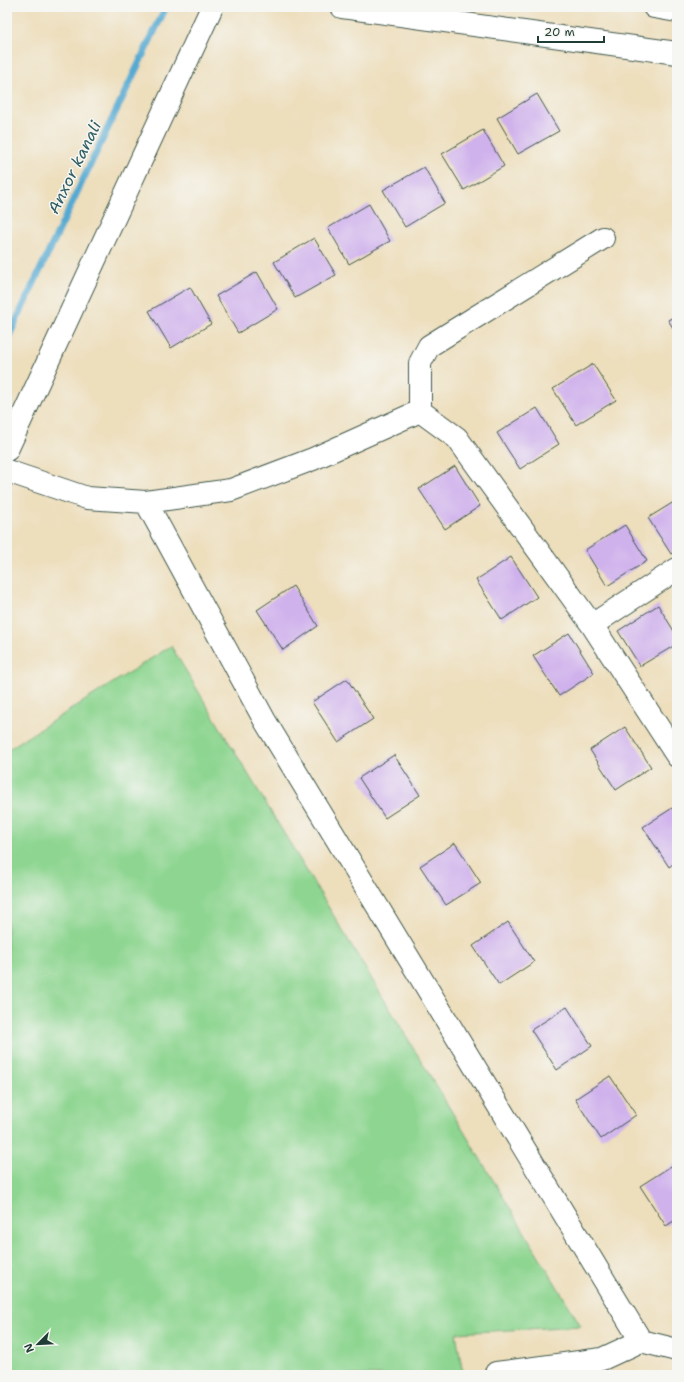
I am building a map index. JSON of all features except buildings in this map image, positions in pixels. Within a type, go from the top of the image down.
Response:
[{"type":"street","points":[[7,450],[212,7]]},
{"type":"street","points":[[342,7],[677,53]]},
{"type":"street","points":[[654,7],[677,11]]},
{"type":"street","points":[[420,411],[420,363],[429,346],[603,238]]},
{"type":"street","points":[[7,471],[87,498],[146,502],[231,490],[313,459],[420,411]]},
{"type":"street","points":[[420,411],[457,438],[592,625],[677,756]]},
{"type":"street","points":[[146,502],[265,721],[641,1341]]},
{"type":"street","points":[[592,625],[677,569]]},
{"type":"street","points":[[496,1375],[496,1373],[602,1359],[641,1341],[677,1350]]},
{"type":"green space","points":[[171,646],[581,1326],[456,1333],[463,1375],[7,1375],[7,750]]},
{"type":"waterway","name":"Anxor kanali","points":[[7,340],[166,7]]}]
